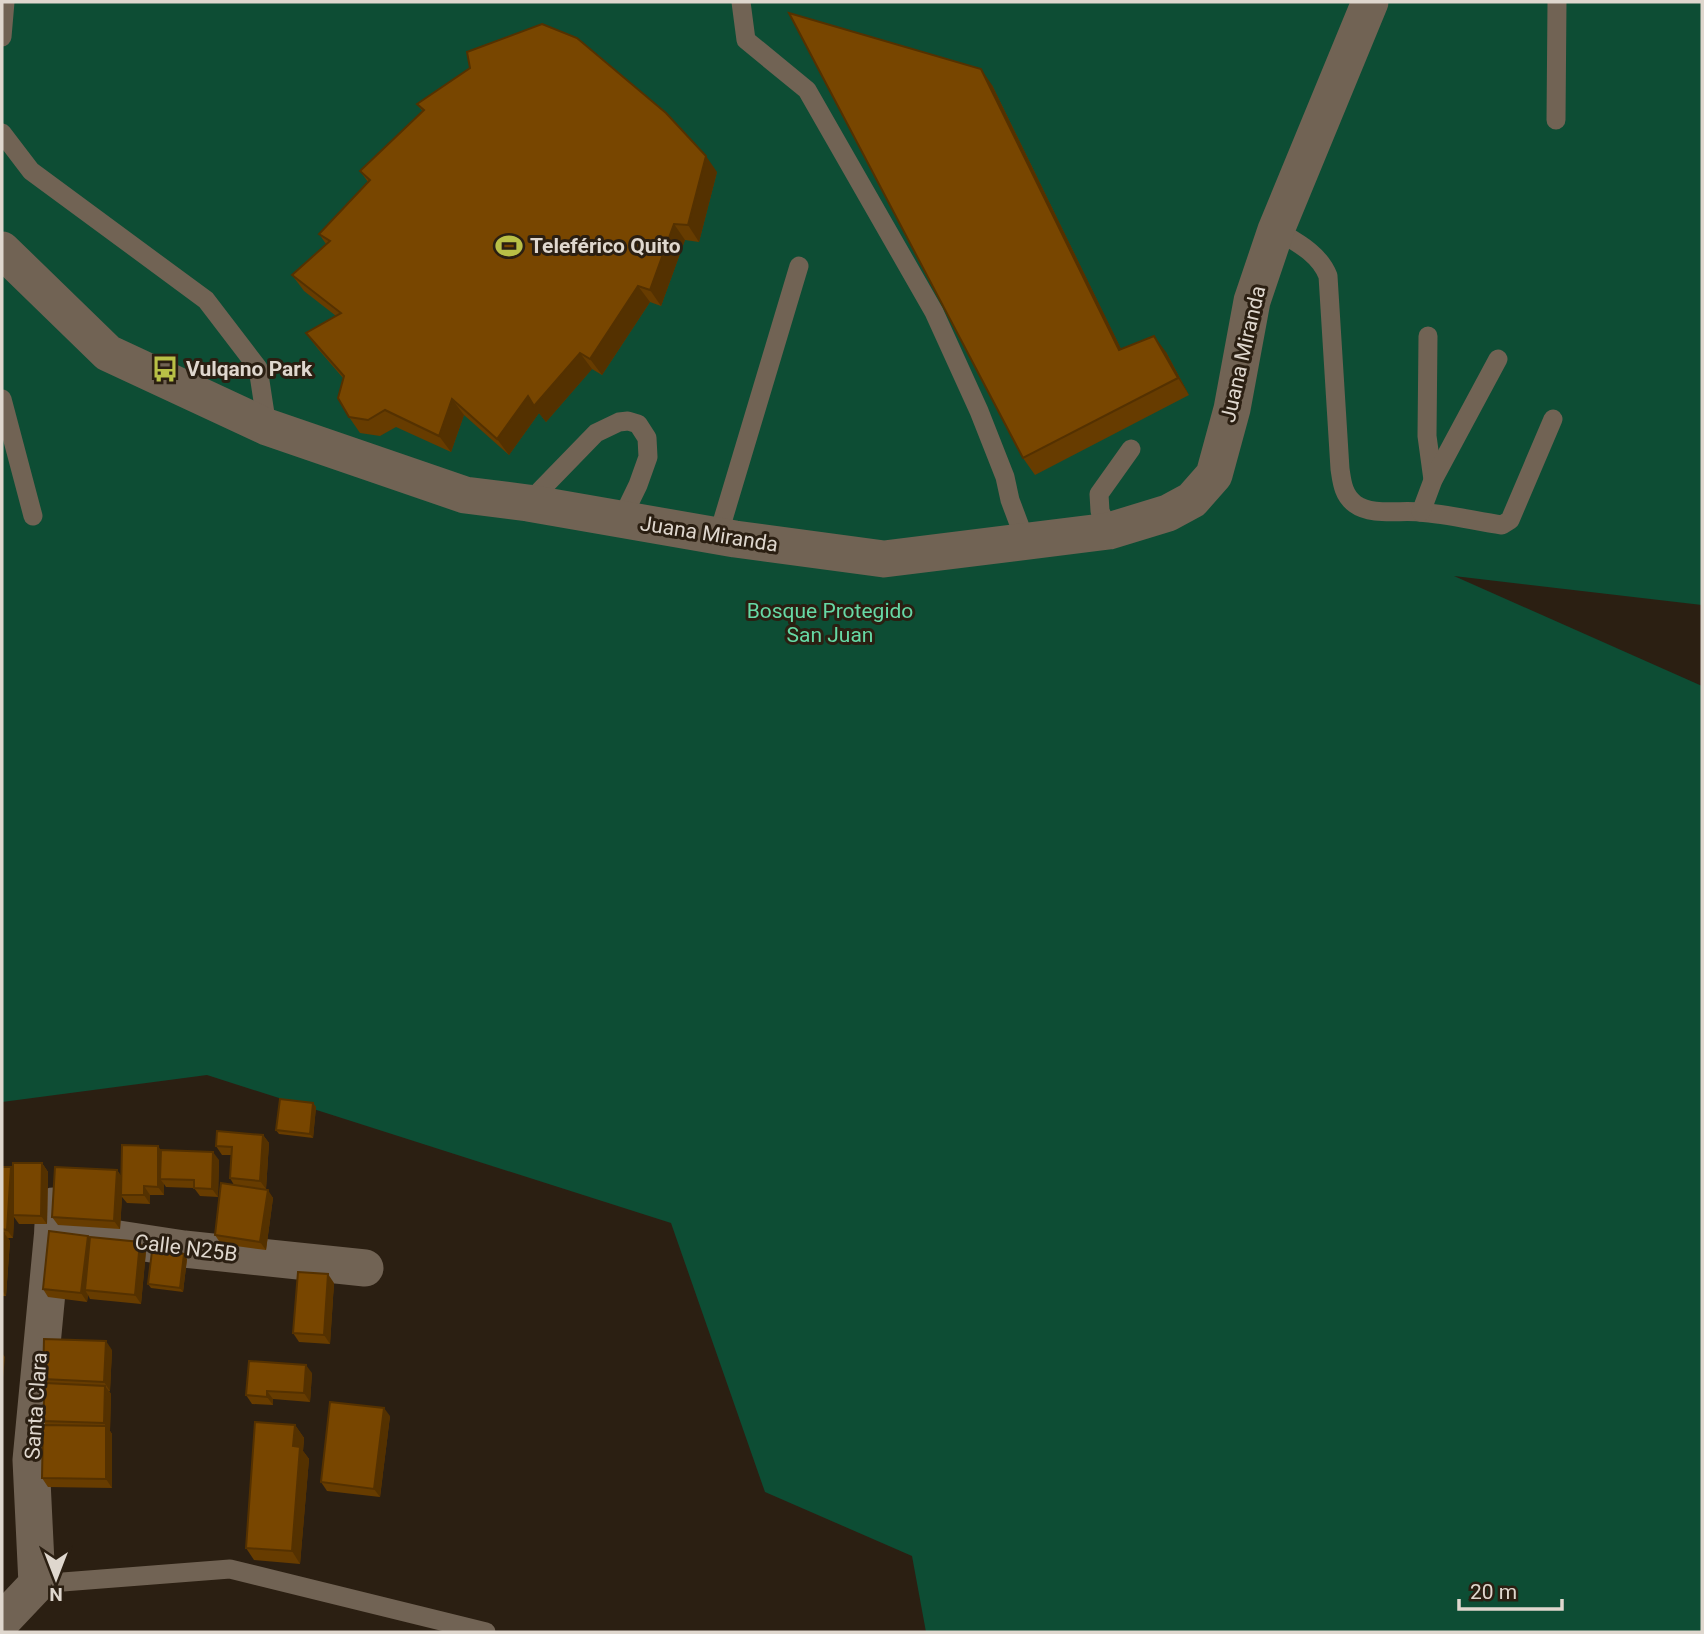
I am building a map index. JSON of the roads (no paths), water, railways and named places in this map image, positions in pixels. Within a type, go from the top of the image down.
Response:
[{"type":"street","name":"Juana Miranda","points":[[2,250],[108,353],[267,427],[465,495],[528,503],[718,536],[884,559],[1109,531],[1168,513],[1192,500],[1214,475],[1233,409],[1252,301],[1276,230],[1370,2]]},
{"type":"street","points":[[52,1229],[54,1184]]},
{"type":"street","name":"Calle N25B","points":[[52,1229],[184,1249],[365,1268]]},
{"type":"street","name":"Santa Clara","points":[[37,1584],[31,1460],[52,1229]]},
{"type":"street","points":[[2,1621],[37,1584]]},
{"type":"lane","points":[[2,37],[5,2]]},
{"type":"lane","points":[[741,2],[746,40],[807,90],[934,312],[979,411],[1005,477],[1010,500],[1025,540]]},
{"type":"lane","points":[[1556,120],[1557,2]]},
{"type":"lane","points":[[2,133],[31,171],[206,300],[258,368],[267,427]]},
{"type":"lane","points":[[1276,230],[1314,255],[1324,265],[1328,276],[1340,469],[1343,488],[1348,498],[1366,510],[1421,512],[1502,525],[1510,520],[1553,419]]},
{"type":"lane","points":[[718,536],[799,266]]},
{"type":"lane","points":[[1428,337],[1427,436],[1433,480]]},
{"type":"lane","points":[[1421,512],[1433,480],[1498,359]]},
{"type":"lane","points":[[2,399],[33,516]]},
{"type":"lane","points":[[528,503],[596,433],[619,422],[628,421],[638,424],[647,438],[648,457],[621,520]]},
{"type":"lane","points":[[1109,531],[1100,511],[1099,494],[1131,449]]},
{"type":"lane","points":[[37,1584],[230,1569],[486,1632]]},
{"type":"place","name":"Teleférico Quito","points":[[509,246]]},
{"type":"place","name":"Vulqano Park","points":[[165,369]]},
{"type":"park label","name":"Bosque Protegido San Juan","points":[[830,623]]}]
